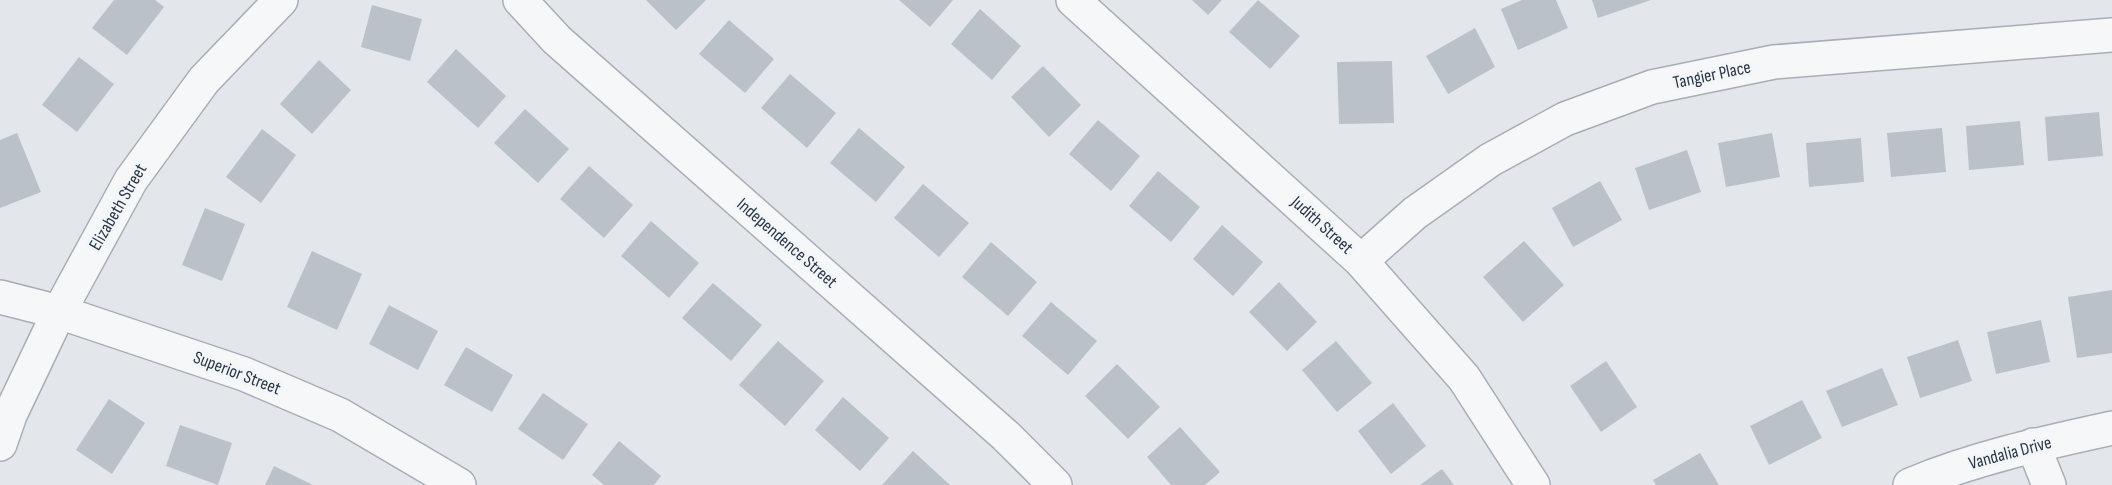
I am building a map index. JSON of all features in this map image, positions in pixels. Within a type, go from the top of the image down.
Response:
[{"type":"street","name":"Elizabeth Street","points":[[0,444],[10,415],[59,312],[130,180],[204,80],[281,0]]},
{"type":"street","name":"Independence Street","points":[[520,0],[557,40],[1006,436],[1055,485]]},
{"type":"street","name":"Judith Street","points":[[1073,0],[1361,261],[1464,378],[1533,485]]},
{"type":"street","name":"Tangier Place","points":[[1361,261],[1415,213],[1490,160],[1565,119],[1652,87],[1774,62],[2112,35]]},
{"type":"street","name":"Superior Street","points":[[0,297],[59,312],[244,374],[329,410],[459,485]]},
{"type":"street","name":"Vandalia Drive","points":[[1910,485],[1944,471],[2033,445],[2112,428]]},
{"type":"street","points":[[2033,445],[2049,485]]},
{"type":"building","points":[[114,0],[155,0],[164,7],[127,55],[92,28]]},
{"type":"building","points":[[646,0],[706,0],[676,30]]},
{"type":"building","points":[[899,0],[953,0],[930,27]]},
{"type":"building","points":[[1192,0],[1222,0],[1208,15]]},
{"type":"building","points":[[1258,0],[1300,36],[1270,69],[1229,32]]},
{"type":"building","points":[[1522,0],[1556,0],[1568,28],[1518,50],[1501,9]]},
{"type":"building","points":[[1592,0],[1651,0],[1598,18]]},
{"type":"building","points":[[372,5],[422,19],[410,61],[361,47]]},
{"type":"building","points":[[980,9],[1021,46],[992,80],[951,44]]},
{"type":"building","points":[[729,20],[774,59],[745,93],[699,54]]},
{"type":"building","points":[[1475,28],[1495,67],[1448,94],[1426,56]]},
{"type":"building","points":[[456,49],[506,96],[478,128],[427,82]]},
{"type":"building","points":[[79,57],[114,84],[77,132],[42,105]]},
{"type":"building","points":[[319,60],[351,90],[312,134],[280,104]]},
{"type":"building","points":[[1392,61],[1394,123],[1339,124],[1337,62]]},
{"type":"building","points":[[1043,66],[1081,105],[1049,137],[1011,97]]},
{"type":"building","points":[[790,74],[836,113],[807,148],[761,108]]},
{"type":"building","points":[[525,109],[569,149],[538,183],[494,143]]},
{"type":"building","points":[[2099,112],[2103,156],[2048,161],[2045,117]]},
{"type":"building","points":[[1098,120],[1140,156],[1111,191],[1069,154]]},
{"type":"building","points":[[2020,121],[2024,165],[1969,170],[1966,126]]},
{"type":"building","points":[[859,128],[905,167],[876,202],[830,163]]},
{"type":"building","points":[[1942,128],[1946,172],[1891,177],[1887,133]]},
{"type":"building","points":[[262,129],[296,155],[261,203],[226,177]]},
{"type":"building","points":[[17,133],[41,192],[0,208],[0,140]]},
{"type":"building","points":[[1772,133],[1780,177],[1726,187],[1718,143]]},
{"type":"building","points":[[1861,138],[1864,182],[1809,187],[1806,143]]},
{"type":"building","points":[[1687,150],[1701,192],[1649,210],[1635,168]]},
{"type":"building","points":[[589,166],[633,205],[604,238],[560,199]]},
{"type":"building","points":[[1158,171],[1200,207],[1171,242],[1129,206]]},
{"type":"building","points":[[1600,181],[1622,220],[1573,247],[1552,208]]},
{"type":"building","points":[[923,184],[969,223],[939,257],[894,218]]},
{"type":"building","points":[[205,208],[245,224],[222,281],[182,265]]},
{"type":"building","points":[[651,221],[699,263],[669,298],[621,256]]},
{"type":"building","points":[[1222,225],[1263,262],[1233,296],[1193,259]]},
{"type":"building","points":[[1524,241],[1564,285],[1523,322],[1483,277]]},
{"type":"building","points":[[991,242],[1037,282],[1008,316],[962,277]]},
{"type":"building","points":[[312,251],[362,274],[337,330],[287,307]]},
{"type":"building","points":[[1279,282],[1317,322],[1287,351],[1249,312]]},
{"type":"building","points":[[713,283],[762,325],[731,361],[682,318]]},
{"type":"building","points":[[2112,290],[2112,353],[2077,358],[2068,297]]},
{"type":"building","points":[[1051,302],[1097,341],[1068,375],[1022,336]]},
{"type":"building","points":[[389,305],[438,331],[418,370],[369,344]]},
{"type":"building","points":[[2041,320],[2050,362],[1996,374],[1987,332]]},
{"type":"building","points":[[1958,340],[1972,381],[1920,398],[1907,357]]},
{"type":"building","points":[[778,341],[824,381],[785,426],[739,385]]},
{"type":"building","points":[[1336,341],[1372,383],[1337,412],[1302,370]]},
{"type":"building","points":[[466,347],[513,375],[492,412],[444,385]]},
{"type":"building","points":[[1606,361],[1637,407],[1601,432],[1570,386]]},
{"type":"building","points":[[1117,364],[1160,407],[1128,439],[1085,396]]},
{"type":"building","points":[[1882,368],[1898,405],[1842,427],[1826,391]]},
{"type":"building","points":[[543,393],[588,424],[563,460],[518,429]]},
{"type":"building","points":[[843,397],[889,438],[860,471],[815,430]]},
{"type":"building","points":[[109,399],[145,423],[112,474],[76,450]]},
{"type":"building","points":[[1802,400],[1822,438],[1769,465],[1750,426]]},
{"type":"building","points":[[1393,403],[1426,446],[1391,474],[1358,431]]},
{"type":"building","points":[[180,425],[232,443],[218,485],[166,466]]},
{"type":"building","points":[[1180,427],[1220,472],[1205,485],[1171,485],[1147,457]]},
{"type":"building","points":[[619,441],[661,476],[654,485],[604,485],[592,475]]},
{"type":"building","points":[[913,451],[950,485],[882,485]]},
{"type":"building","points":[[1700,453],[1719,485],[1656,485],[1653,480]]},
{"type":"building","points":[[274,466],[313,485],[265,485]]},
{"type":"building","points":[[1442,469],[1454,485],[1420,485]]}]
